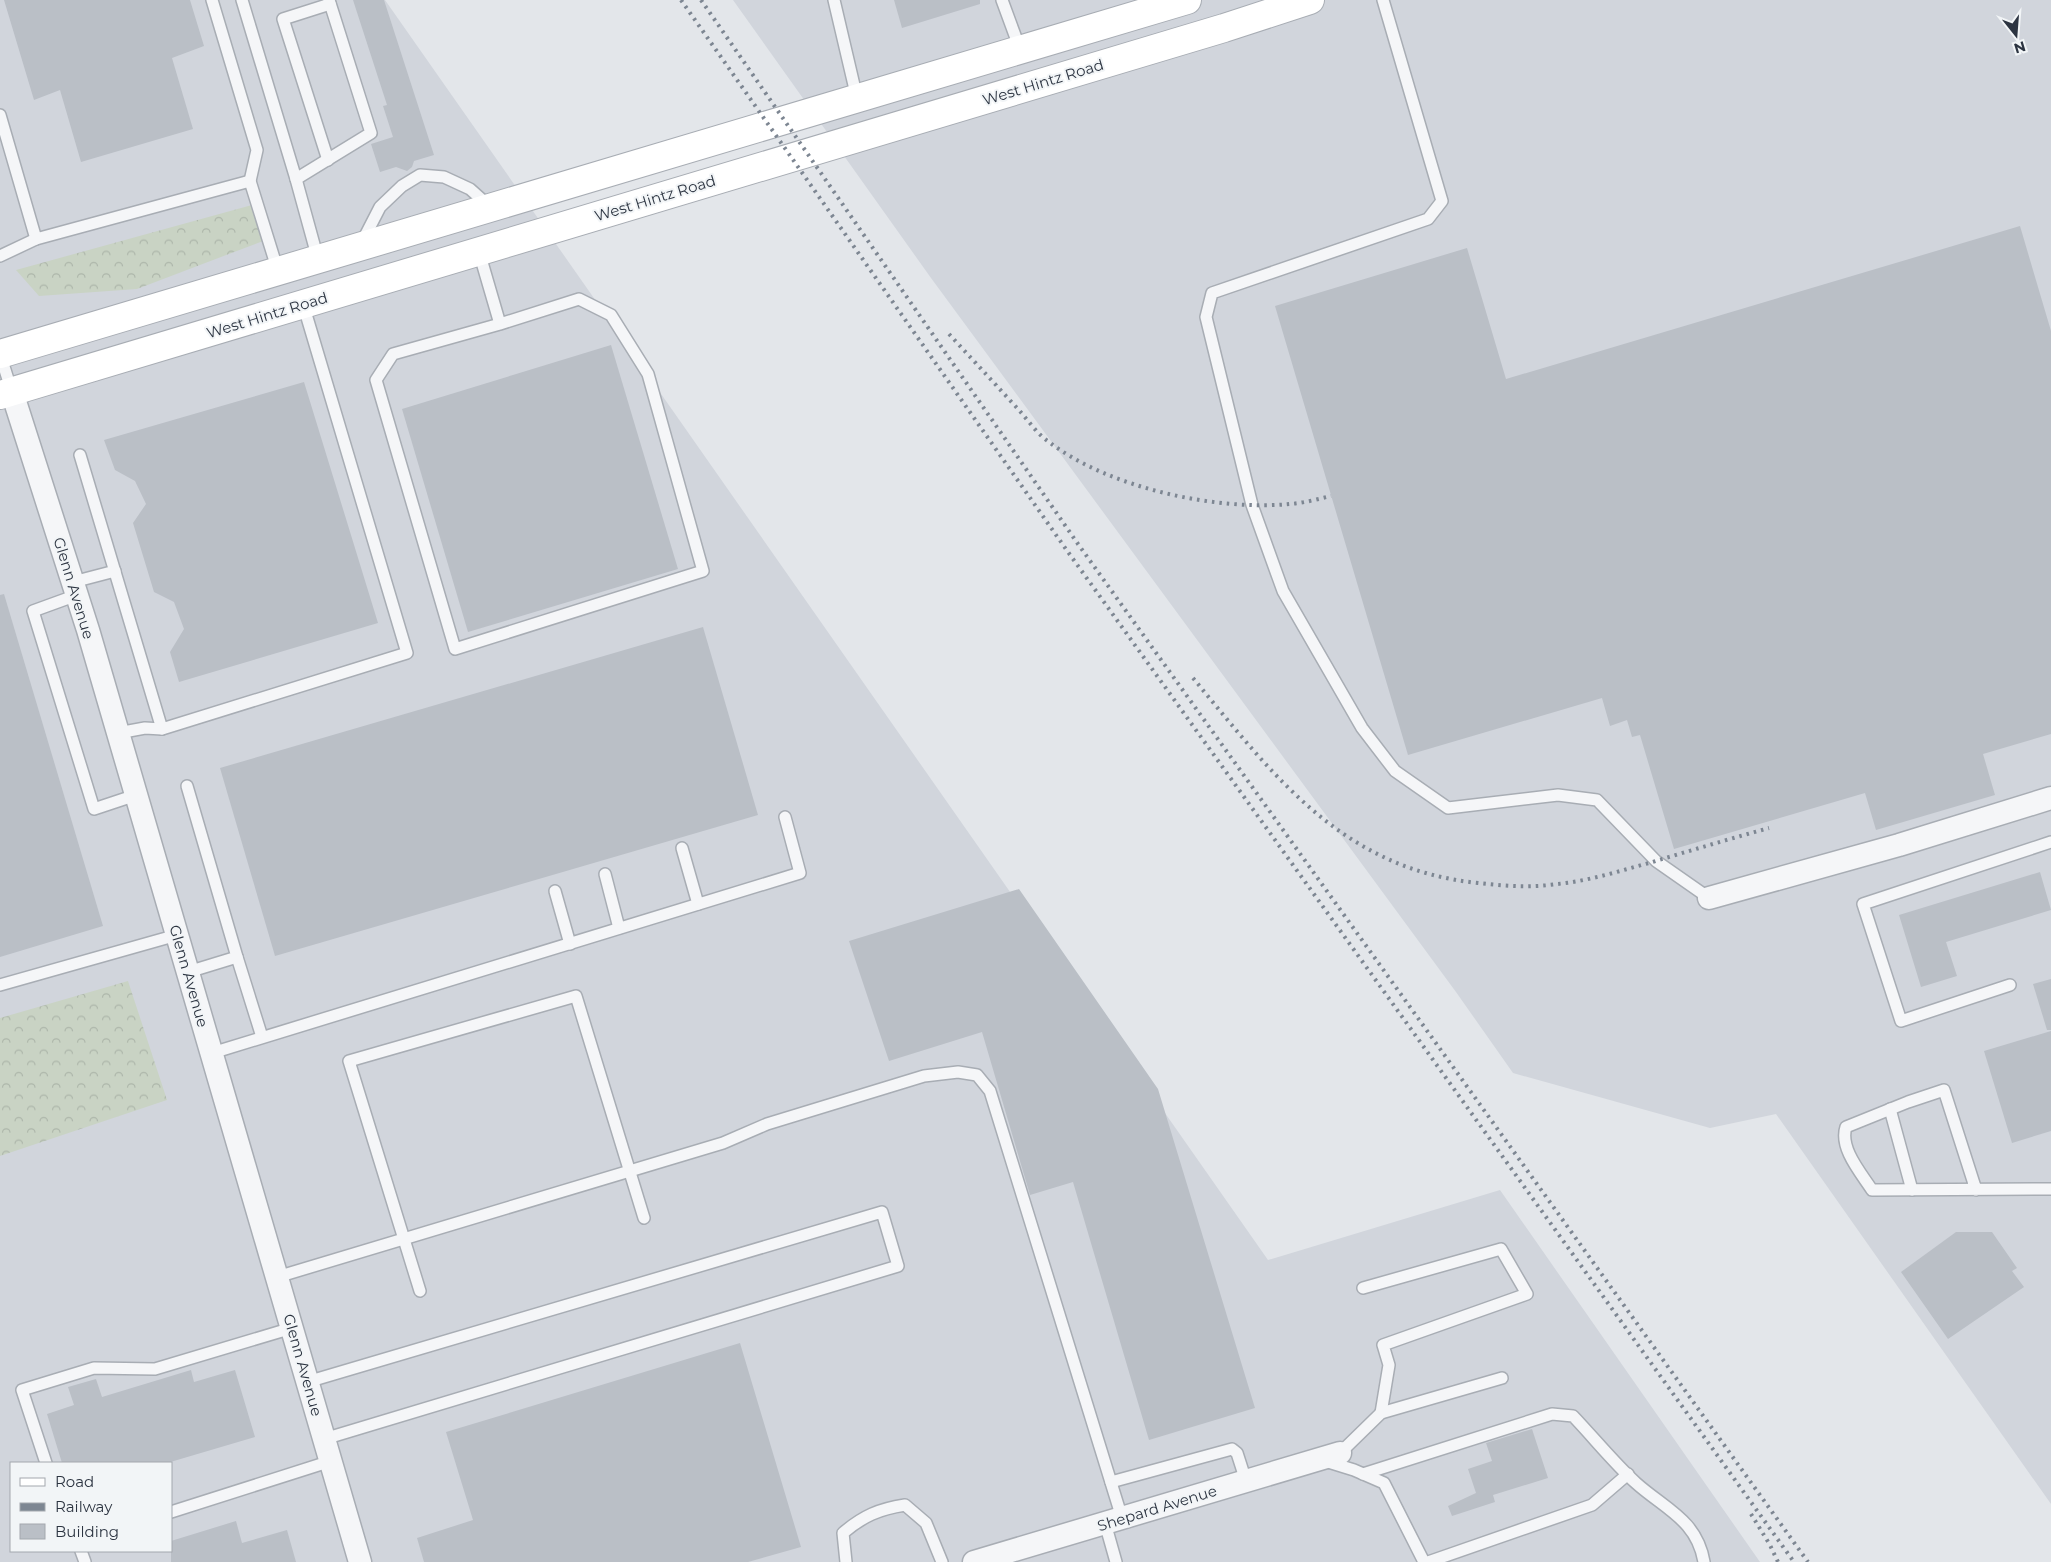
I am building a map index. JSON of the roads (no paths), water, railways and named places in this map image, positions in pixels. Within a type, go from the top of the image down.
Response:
[{"type":"main road","points":[[0,354],[1184,0]]},
{"type":"main road","name":"West Hintz Road","points":[[6,394],[1310,0]]},
{"type":"street","name":"Glenn Avenue","points":[[6,394],[75,589],[360,1562]]},
{"type":"street","points":[[1709,898],[1898,845],[2051,798]]},
{"type":"street","name":"Shepard Avenue","points":[[974,1562],[1340,1453]]},
{"type":"lane","points":[[212,0],[257,150],[250,181],[278,271]]},
{"type":"lane","points":[[242,0],[318,259]]},
{"type":"lane","points":[[834,0],[857,98]]},
{"type":"lane","points":[[1002,0],[1020,49]]},
{"type":"lane","points":[[1383,0],[1442,201],[1428,219],[1212,293],[1206,317],[1252,505],[1282,591],[1362,728],[1395,771],[1448,808],[1558,795],[1597,800],[1656,861],[1709,898]]},
{"type":"lane","points":[[296,179],[328,160],[371,133],[330,2],[283,19],[328,160]]},
{"type":"lane","points":[[0,115],[5,152],[36,239]]},
{"type":"lane","points":[[359,246],[380,207],[402,186],[420,175],[444,178],[470,189],[490,207]]},
{"type":"lane","points":[[0,256],[36,239],[250,181]]},
{"type":"lane","points":[[479,251],[500,324]]},
{"type":"lane","points":[[579,299],[611,315],[648,374],[702,571],[454,649],[376,380],[393,354],[500,324],[579,299]]},
{"type":"lane","points":[[118,733],[145,728],[162,728],[407,653],[303,304]]},
{"type":"lane","points":[[0,354],[6,394]]},
{"type":"lane","points":[[80,455],[162,728]]},
{"type":"lane","points":[[115,571],[33,611],[94,809],[136,795]]},
{"type":"lane","points":[[187,786],[262,1038]]},
{"type":"lane","points":[[212,1053],[800,873],[785,818]]},
{"type":"lane","points":[[2010,985],[1901,1021],[1863,904],[2051,842]]},
{"type":"lane","points":[[682,848],[698,904]]},
{"type":"lane","points":[[605,874],[619,928]]},
{"type":"lane","points":[[555,891],[570,944]]},
{"type":"lane","points":[[0,984],[177,935]]},
{"type":"lane","points":[[188,972],[237,957]]},
{"type":"lane","points":[[420,1291],[349,1062],[576,996],[644,1218]]},
{"type":"lane","points":[[277,1277],[723,1143],[767,1124],[924,1076],[958,1072],[977,1075],[990,1091],[1111,1482],[1116,1562]]},
{"type":"lane","points":[[1976,1190],[1944,1090],[1846,1127],[1844,1136],[1848,1151],[1872,1190],[1976,1190],[2051,1189]]},
{"type":"lane","points":[[1890,1110],[1912,1190]]},
{"type":"lane","points":[[307,1382],[882,1212],[898,1266],[324,1439]]},
{"type":"lane","points":[[1363,1288],[1501,1249],[1527,1294],[1383,1345],[1389,1365],[1380,1412]]},
{"type":"lane","points":[[46,1462],[22,1390],[94,1368],[155,1368],[292,1328]]},
{"type":"lane","points":[[1340,1453],[1380,1412],[1502,1378]]},
{"type":"lane","points":[[1362,1474],[1552,1414],[1573,1416],[1636,1483],[1685,1520],[1702,1549],[1704,1562]]},
{"type":"lane","points":[[1111,1482],[1232,1449],[1237,1453],[1246,1481]]},
{"type":"lane","points":[[1318,1460],[1384,1483],[1424,1562]]},
{"type":"lane","points":[[172,1512],[330,1461]]},
{"type":"lane","points":[[1428,1562],[1592,1505],[1628,1474]]},
{"type":"lane","points":[[846,1562],[843,1533],[860,1518],[888,1507],[905,1505],[926,1523],[942,1562]]},
{"type":"railway","points":[[681,0],[1068,552],[1794,1562]]},
{"type":"railway","points":[[701,0],[1078,544],[1808,1562]]},
{"type":"railway","points":[[949,334],[1040,435],[1074,458],[1102,472],[1132,484],[1164,493],[1230,504],[1290,504],[1331,496]]},
{"type":"railway","points":[[1193,678],[1283,782],[1315,812],[1349,838],[1387,859],[1430,874],[1478,883],[1508,886],[1569,883],[1649,863],[1769,828]]},
{"type":"railway","points":[[1751,1514],[1778,1562]]}]
